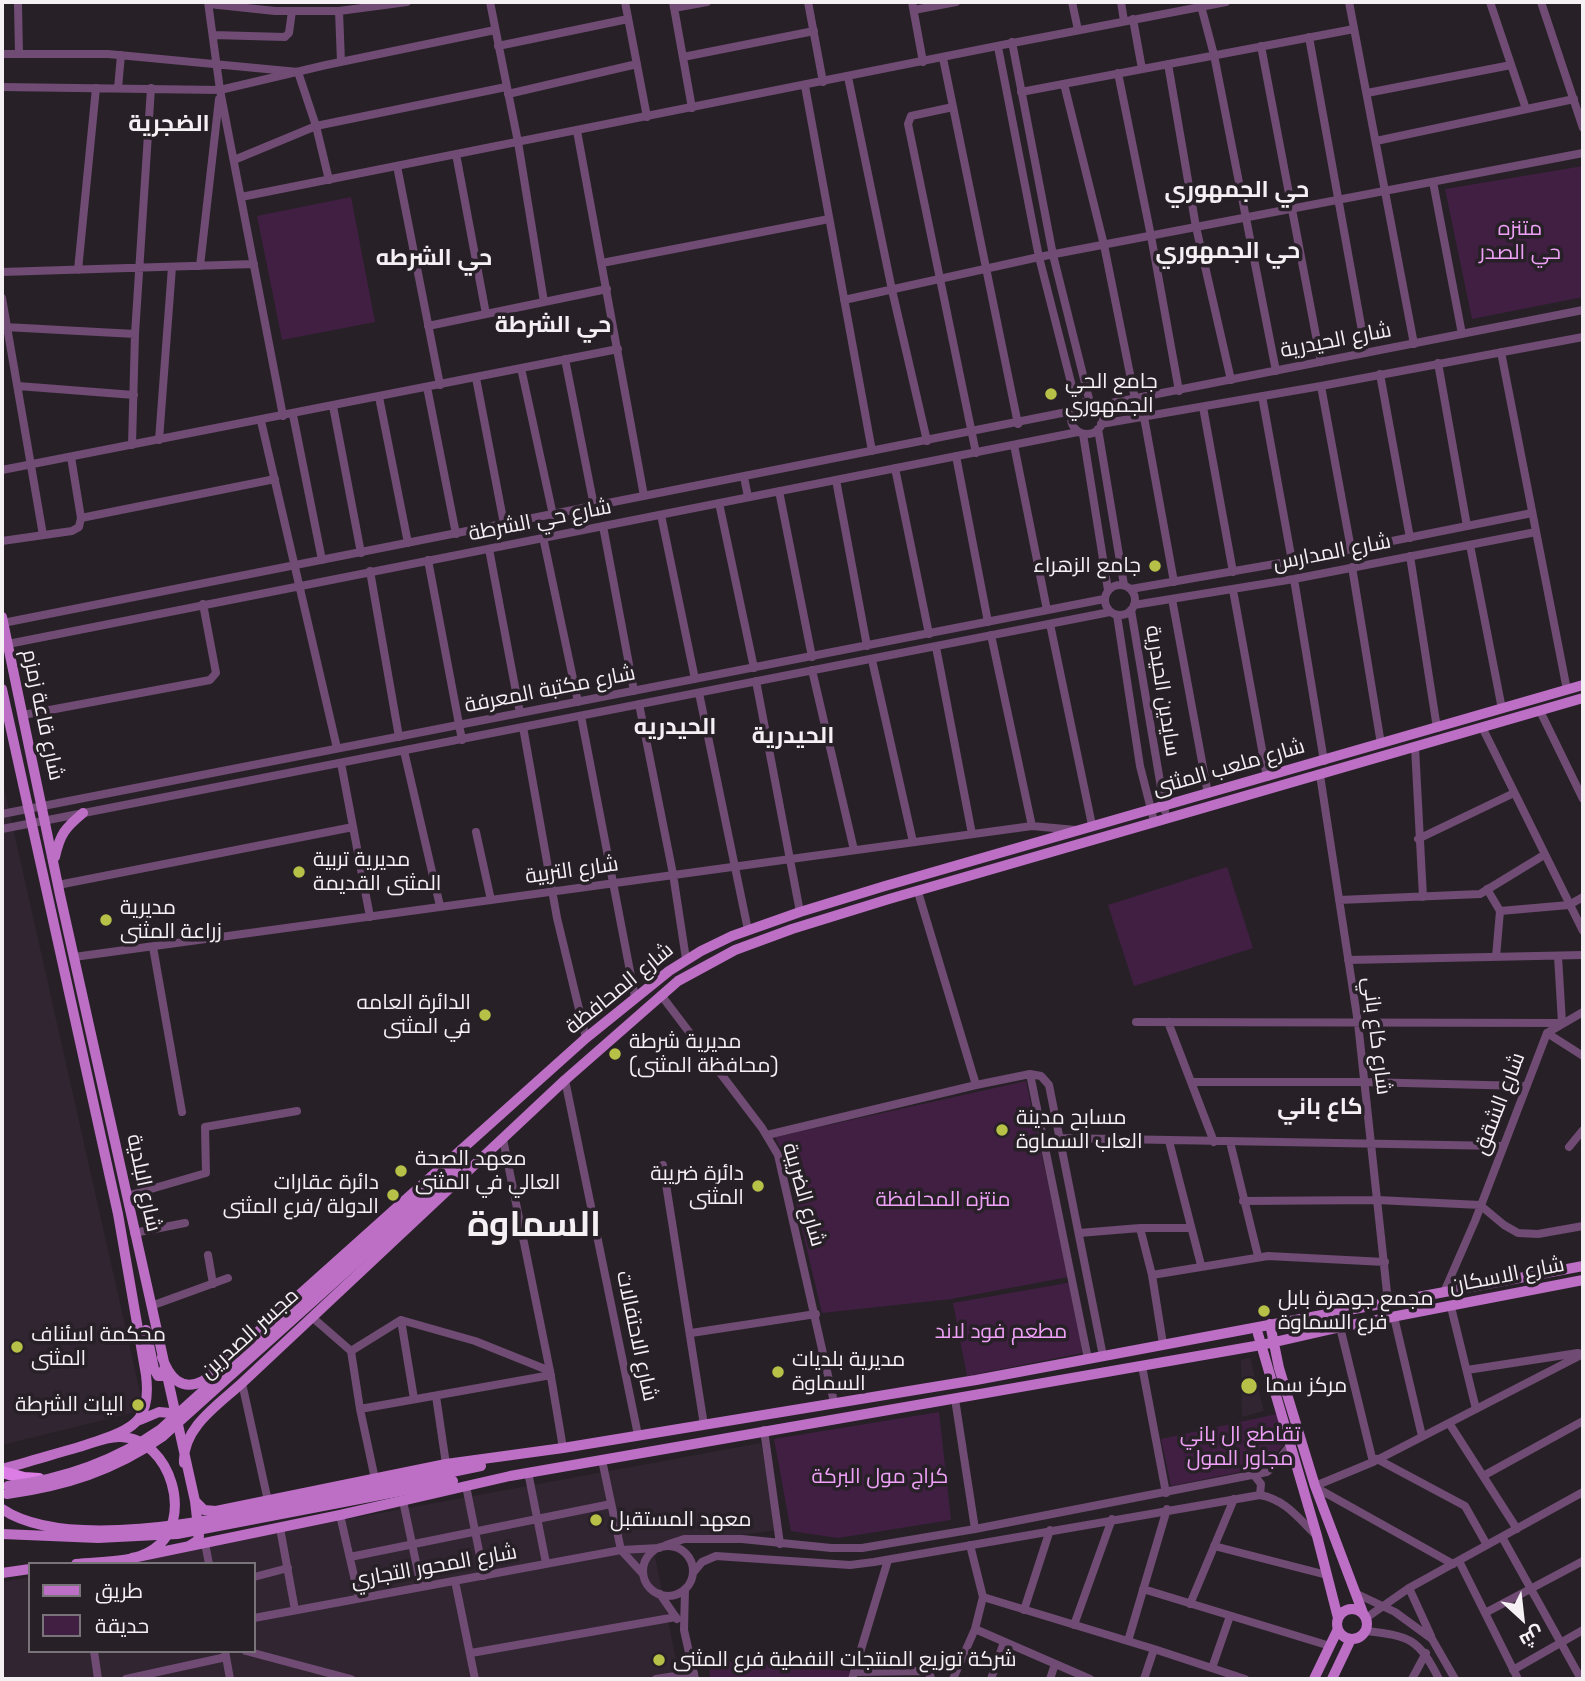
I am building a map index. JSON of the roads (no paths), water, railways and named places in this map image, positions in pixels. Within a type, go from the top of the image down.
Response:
[{"type":"highway","points":[[2,1471],[33,1479],[58,1476]]},
{"type":"main road","name":"شارع قاعة زمزم","points":[[2,620],[45,821]]},
{"type":"main road","points":[[2,682],[16,680]]},
{"type":"main road","name":"شارع ملعب المثنى","points":[[1165,812],[1208,794],[1583,685]]},
{"type":"main road","name":"شارع قاعة زمزم","points":[[2,689],[31,824]]},
{"type":"main road","name":"شارع ملعب المثنى","points":[[889,899],[1165,812],[1320,775],[1583,698]]},
{"type":"main road","points":[[1405,737],[1411,748]]},
{"type":"main road","points":[[53,863],[59,840],[66,828],[83,813]]},
{"type":"main road","name":"شارع ملعب المثنى","points":[[885,886],[1092,825],[1152,816]]},
{"type":"main road","name":"شارع البلدية","points":[[45,821],[74,957],[76,992],[148,1392],[146,1409],[131,1427]]},
{"type":"main road","name":"شارع البلدية","points":[[31,824],[127,1196],[184,1463],[195,1502],[200,1536],[187,1547]]},
{"type":"main road","points":[[885,886],[889,899]]},
{"type":"main road","name":"شارع المحافظة","points":[[482,1133],[586,1038],[686,959],[748,930],[885,886]]},
{"type":"main road","name":"شارع المحافظة","points":[[499,1143],[661,995],[695,970],[735,950],[792,929],[889,899]]},
{"type":"main road","points":[[163,1362],[180,1384],[188,1386],[203,1381],[427,1178],[482,1133]]},
{"type":"main road","name":"مجسر الصدرين","points":[[2,1495],[62,1485],[88,1477],[132,1457],[162,1437],[454,1170],[482,1133]]},
{"type":"main road","points":[[184,1463],[185,1445],[192,1431],[499,1143]]},
{"type":"main road","name":"مجسر الصدرين","points":[[2,1487],[58,1476],[117,1455],[168,1423],[454,1170],[499,1143]]},
{"type":"main road","name":"شارع الاسكان","points":[[1258,1335],[1270,1324],[1583,1266]]},
{"type":"main road","name":"شارع الاسكان","points":[[450,1472],[517,1455],[705,1425],[1163,1344],[1258,1335],[1273,1342],[1583,1280]]},
{"type":"main road","points":[[131,1288],[143,1317],[154,1369],[158,1376],[164,1374],[163,1362]]},
{"type":"main road","points":[[97,1562],[132,1558],[280,1528],[528,1472],[1211,1353],[1258,1335],[1275,1369],[1340,1559],[1364,1616],[1366,1631],[1357,1638],[1351,1639],[1341,1634],[1291,1444],[1275,1369],[1270,1324]]},
{"type":"main road","points":[[1275,1369],[1281,1353],[1291,1342],[1308,1333]]},
{"type":"main road","points":[[1211,1353],[1247,1353],[1275,1369]]},
{"type":"main road","points":[[2,1471],[100,1440],[163,1411],[170,1413],[176,1425]]},
{"type":"main road","points":[[100,1440],[125,1437],[142,1443],[160,1459],[172,1485],[174,1514],[166,1535],[152,1551],[132,1558]]},
{"type":"main road","points":[[2,1462],[27,1462]]},
{"type":"main road","points":[[2,1508],[26,1522],[51,1528],[161,1527],[216,1519],[450,1472]]},
{"type":"main road","points":[[2,1534],[98,1538],[177,1534],[450,1472]]},
{"type":"main road","points":[[195,1502],[204,1510],[212,1511],[375,1479],[450,1472],[510,1476]]},
{"type":"main road","points":[[242,1506],[232,1510],[230,1522],[236,1533],[250,1534]]},
{"type":"main road","points":[[2,1573],[28,1569]]},
{"type":"main road","points":[[1314,1679],[1346,1610],[1352,1609],[1364,1616]]},
{"type":"main road","points":[[1332,1679],[1351,1639]]},
{"type":"street","points":[[283,416],[220,90],[209,3],[275,6],[292,11],[340,11],[371,4],[407,2]]},
{"type":"street","points":[[489,2],[518,142],[544,302]]},
{"type":"street","points":[[625,2],[647,117]]},
{"type":"street","points":[[692,108],[673,5],[707,2]]},
{"type":"street","points":[[808,2],[823,82]]},
{"type":"street","points":[[923,62],[913,6],[956,2]]},
{"type":"street","points":[[1072,2],[1078,30]]},
{"type":"street","points":[[1121,2],[1142,69]]},
{"type":"street","points":[[241,197],[805,86],[1012,42],[1226,2]]},
{"type":"street","points":[[1349,2],[1414,344]]},
{"type":"street","points":[[1490,2],[1526,109]]},
{"type":"street","points":[[1541,2],[1583,128]]},
{"type":"street","points":[[18,5],[19,54]]},
{"type":"street","points":[[1201,6],[1214,55],[1276,371]]},
{"type":"street","points":[[213,35],[285,37],[289,33],[292,11]]},
{"type":"street","points":[[340,11],[341,62]]},
{"type":"street","points":[[498,46],[628,19]]},
{"type":"street","points":[[1021,92],[1354,29]]},
{"type":"street","points":[[2,87],[220,90],[495,30]]},
{"type":"street","points":[[683,58],[814,31]]},
{"type":"street","points":[[1309,37],[1366,353]]},
{"type":"street","points":[[1012,42],[1053,255],[1093,404],[1102,414],[1100,427],[1127,587],[1135,597],[1133,608],[1125,614],[1114,614],[1104,599],[1108,590],[1115,585],[1127,587]]},
{"type":"street","points":[[1261,46],[1321,362]]},
{"type":"street","points":[[998,47],[1039,257],[1075,408],[1071,420],[1081,433],[1108,590]]},
{"type":"street","points":[[2,54],[121,55],[298,72]]},
{"type":"street","points":[[118,88],[121,55]]},
{"type":"street","points":[[943,58],[1018,424]]},
{"type":"street","points":[[234,160],[316,126],[637,64]]},
{"type":"street","points":[[1168,64],[1196,227],[1231,380]]},
{"type":"street","points":[[1367,93],[1511,65]]},
{"type":"street","points":[[298,72],[316,126],[329,180]]},
{"type":"street","points":[[1118,74],[1179,390]]},
{"type":"street","points":[[848,77],[892,290],[927,441]]},
{"type":"street","points":[[1064,84],[1104,245],[1135,399]]},
{"type":"street","points":[[805,86],[872,451]]},
{"type":"street","points":[[78,270],[96,88]]},
{"type":"street","points":[[132,445],[135,334],[151,88]]},
{"type":"street","points":[[200,266],[220,90]]},
{"type":"street","points":[[1376,141],[1574,99]]},
{"type":"street","points":[[953,107],[911,116],[908,124],[976,453]]},
{"type":"street","points":[[577,131],[644,496]]},
{"type":"street","points":[[844,300],[1039,257],[1583,153]]},
{"type":"street","points":[[456,155],[486,314]]},
{"type":"street","points":[[397,166],[440,385]]},
{"type":"street","points":[[1433,182],[1462,334]]},
{"type":"street","points":[[602,263],[829,219]]},
{"type":"street","points":[[2,272],[254,264]]},
{"type":"street","points":[[159,440],[172,267]]},
{"type":"street","points":[[428,326],[607,289]]},
{"type":"street","points":[[2,298],[4,327],[33,464],[43,535]]},
{"type":"street","name":"شارع الحيدرية","points":[[1093,404],[1135,399],[1583,310]]},
{"type":"street","points":[[4,327],[135,334]]},
{"type":"street","name":"شارع الحيدرية","points":[[1100,427],[1583,337]]},
{"type":"street","points":[[2,470],[293,415],[618,349]]},
{"type":"street","points":[[1501,352],[1567,690]]},
{"type":"street","points":[[565,359],[594,506]]},
{"type":"street","points":[[1438,363],[1467,526]]},
{"type":"street","points":[[521,368],[553,515]]},
{"type":"street","points":[[1380,374],[1410,537]]},
{"type":"street","points":[[476,377],[504,524]]},
{"type":"street","points":[[18,386],[134,395]]},
{"type":"street","points":[[1321,386],[1350,549]]},
{"type":"street","points":[[427,387],[457,534]]},
{"type":"street","points":[[1262,396],[1292,561]]},
{"type":"street","points":[[379,397],[408,543]]},
{"type":"street","points":[[1075,408],[1093,404]]},
{"type":"street","points":[[333,406],[361,552]]},
{"type":"street","points":[[1203,407],[1233,572]]},
{"type":"street","name":"شارع حي الشرطة","points":[[2,620],[1018,424],[1075,408]]},
{"type":"street","points":[[293,415],[322,560]]},
{"type":"street","points":[[1144,417],[1174,582]]},
{"type":"street","points":[[261,421],[337,748]]},
{"type":"street","points":[[1081,433],[1091,434],[1100,427]]},
{"type":"street","name":"شارع حي الشرطة","points":[[8,644],[1081,433]]},
{"type":"street","points":[[1014,445],[1047,610]]},
{"type":"street","points":[[956,456],[988,622]]},
{"type":"street","points":[[2,541],[74,530],[80,524],[71,457]]},
{"type":"street","points":[[895,468],[929,634]]},
{"type":"street","points":[[744,477],[747,497]]},
{"type":"street","points":[[81,518],[275,479]]},
{"type":"street","points":[[836,480],[867,646]]},
{"type":"street","points":[[779,491],[812,657]]},
{"type":"street","points":[[719,503],[754,668]]},
{"type":"street","points":[[580,509],[584,529]]},
{"type":"street","name":"شارع المدارس","points":[[1127,587],[1233,572],[1532,513]]},
{"type":"street","points":[[661,515],[695,679]]},
{"type":"street","points":[[603,526],[634,691]]},
{"type":"street","name":"شارع المدارس","points":[[1133,608],[1536,532]]},
{"type":"street","points":[[543,537],[578,702]]},
{"type":"street","points":[[1470,545],[1502,709]]},
{"type":"street","points":[[489,549],[520,713]]},
{"type":"street","points":[[1410,556],[1437,727]]},
{"type":"street","points":[[428,560],[462,740]]},
{"type":"street","points":[[1352,567],[1381,744]]},
{"type":"street","points":[[370,571],[399,737]]},
{"type":"street","points":[[1294,579],[1324,761]]},
{"type":"street","points":[[1233,590],[1267,777]]},
{"type":"street","name":"شارع مكتبة المعرفة","points":[[2,814],[1104,599]]},
{"type":"street","points":[[1172,599],[1208,794]]},
{"type":"street","points":[[23,715],[210,680],[216,673],[216,663],[204,604]]},
{"type":"street","name":"سايدين الحيدرية","points":[[1133,608],[1165,812]]},
{"type":"street","name":"شارع مكتبة المعرفة","points":[[2,829],[991,635],[1114,614]]},
{"type":"street","name":"سايدين الحيدرية","points":[[1114,614],[1140,766],[1152,816]]},
{"type":"street","points":[[1050,624],[1092,825]]},
{"type":"street","points":[[991,635],[1032,826]]},
{"type":"street","points":[[936,647],[972,834]]},
{"type":"street","points":[[872,660],[913,842]]},
{"type":"street","points":[[812,670],[854,850]]},
{"type":"street","points":[[756,681],[800,912]]},
{"type":"street","points":[[699,693],[748,930]]},
{"type":"street","points":[[639,705],[673,874],[686,959]]},
{"type":"street","points":[[1540,711],[1583,799]]},
{"type":"street","points":[[581,716],[635,997]]},
{"type":"street","points":[[523,727],[557,918],[586,1038]]},
{"type":"street","points":[[1482,727],[1583,931]]},
{"type":"street","points":[[1411,748],[1423,897]]},
{"type":"street","points":[[404,751],[440,906]]},
{"type":"street","points":[[341,763],[370,917]]},
{"type":"street","name":"شارع كاع باني","points":[[1320,775],[1358,1023],[1388,1302]]},
{"type":"street","points":[[1419,839],[1514,793]]},
{"type":"street","name":"شارع التربية","points":[[74,957],[1032,826],[1076,830]]},
{"type":"street","points":[[58,885],[353,827]]},
{"type":"street","points":[[476,832],[491,900]]},
{"type":"street","points":[[1339,900],[1471,896],[1544,855]]},
{"type":"street","points":[[1487,889],[1500,911],[1496,957]]},
{"type":"street","points":[[918,892],[976,1085]]},
{"type":"street","points":[[1500,911],[1569,905],[1583,897]]},
{"type":"street","points":[[153,947],[182,1112]]},
{"type":"street","points":[[1348,960],[1583,955]]},
{"type":"street","points":[[1136,1021],[1562,1023],[1558,956]]},
{"type":"street","name":"شارع الضريبة","points":[[661,995],[767,1135],[782,1166],[834,1402]]},
{"type":"street","name":"شارع الشقق","points":[[1444,1292],[1547,1032],[1583,1012]]},
{"type":"street","points":[[1168,1022],[1214,1142]]},
{"type":"street","points":[[1547,1032],[1583,1056]]},
{"type":"street","points":[[1030,1074],[1088,1359]]},
{"type":"street","points":[[767,1135],[976,1085],[1030,1074],[1041,1076],[1049,1085],[1103,1356]]},
{"type":"street","name":"شارع الاحتفالات","points":[[565,1080],[638,1436]]},
{"type":"street","points":[[1193,1082],[1525,1086]]},
{"type":"street","points":[[127,1196],[206,1173],[205,1127],[297,1111]]},
{"type":"street","points":[[1569,1147],[1583,1130]]},
{"type":"street","points":[[1059,1138],[1502,1146]]},
{"type":"street","points":[[1169,1141],[1201,1265]]},
{"type":"street","points":[[1230,1142],[1258,1256]]},
{"type":"street","points":[[499,1143],[550,1373],[563,1448]]},
{"type":"street","points":[[663,1165],[705,1425]]},
{"type":"street","points":[[1243,1201],[1377,1200],[1480,1205],[1518,1233],[1538,1234],[1583,1226]]},
{"type":"street","points":[[134,1233],[185,1223]]},
{"type":"street","points":[[1079,1233],[1140,1228],[1191,1228]]},
{"type":"street","points":[[1140,1228],[1152,1275],[1163,1344]]},
{"type":"street","points":[[208,1255],[213,1284]]},
{"type":"street","points":[[1152,1275],[1258,1256],[1385,1262]]},
{"type":"street","points":[[151,1306],[228,1278]]},
{"type":"street","points":[[1451,1307],[1476,1409]]},
{"type":"street","points":[[691,1333],[816,1314]]},
{"type":"street","points":[[1394,1317],[1422,1436]]},
{"type":"street","points":[[313,1318],[351,1351],[375,1479]]},
{"type":"street","points":[[351,1351],[401,1320],[475,1340],[550,1373]]},
{"type":"street","points":[[401,1320],[414,1399]]},
{"type":"street","points":[[1340,1327],[1375,1460],[1465,1506],[1488,1545]]},
{"type":"street","points":[[1467,1370],[1583,1353]]},
{"type":"street","points":[[1315,1486],[1375,1460],[1583,1353]]},
{"type":"street","points":[[1142,1366],[1166,1493]]},
{"type":"street","points":[[360,1409],[550,1373]]},
{"type":"street","points":[[242,1383],[268,1501]]},
{"type":"street","points":[[436,1396],[450,1472]]},
{"type":"street","points":[[955,1399],[975,1529]]},
{"type":"street","points":[[1483,1476],[1583,1421]]},
{"type":"street","points":[[1448,1423],[1517,1529]]},
{"type":"street","points":[[764,1430],[780,1544]]},
{"type":"street","points":[[1260,1494],[1261,1484],[1254,1475],[1266,1472],[1275,1465],[1291,1444]]},
{"type":"street","points":[[602,1460],[621,1550],[643,1574],[646,1583],[660,1594],[684,1630]]},
{"type":"street","points":[[528,1472],[546,1563]]},
{"type":"street","name":"شارع المحور التجاري","points":[[256,1618],[546,1563],[663,1546],[684,1539],[742,1539],[831,1548],[862,1548],[1254,1475]]},
{"type":"street","points":[[466,1486],[484,1576]]},
{"type":"street","points":[[1315,1486],[1456,1562],[1518,1679]]},
{"type":"street","points":[[1364,1616],[1409,1588],[1583,1492]]},
{"type":"street","points":[[693,1573],[702,1562],[716,1556],[850,1565],[888,1560],[1260,1494],[1276,1498],[1317,1536]]},
{"type":"street","points":[[1190,1604],[1234,1499]]},
{"type":"street","points":[[403,1501],[421,1586]]},
{"type":"street","points":[[350,1558],[611,1504]]},
{"type":"street","points":[[1128,1641],[1167,1509]]},
{"type":"street","points":[[340,1515],[359,1598]]},
{"type":"street","points":[[1074,1625],[1112,1519]]},
{"type":"street","points":[[280,1528],[295,1610]]},
{"type":"street","points":[[1024,1609],[1050,1530]]},
{"type":"street","points":[[1502,1537],[1581,1679]]},
{"type":"street","points":[[205,1543],[209,1562]]},
{"type":"street","points":[[953,1679],[975,1629],[983,1597],[970,1545]]},
{"type":"street","points":[[643,1574],[646,1559],[663,1546],[684,1551],[692,1565],[691,1582],[685,1589],[668,1596],[660,1594]]},
{"type":"street","points":[[1214,1546],[1327,1575]]},
{"type":"street","points":[[888,1560],[853,1676],[924,1671],[930,1674],[931,1679]]},
{"type":"street","points":[[1485,1613],[1583,1561]]},
{"type":"street","points":[[256,1577],[288,1569]]},
{"type":"street","points":[[455,1581],[475,1679]]},
{"type":"street","points":[[1409,1588],[1432,1639],[1455,1679]]},
{"type":"street","points":[[656,1679],[694,1676],[684,1630],[685,1589]]},
{"type":"street","points":[[1143,1589],[1330,1646]]},
{"type":"street","points":[[1355,1593],[1384,1606],[1432,1639]]},
{"type":"street","points":[[983,1597],[1245,1679]]},
{"type":"street","points":[[1212,1668],[1230,1616]]},
{"type":"street","points":[[471,1653],[676,1617]]},
{"type":"street","points":[[975,1629],[1090,1679]]},
{"type":"street","points":[[1513,1670],[1583,1630]]},
{"type":"street","points":[[1366,1631],[1406,1638],[1426,1653],[1439,1679]]},
{"type":"street","points":[[991,1679],[1004,1642]]},
{"type":"street","points":[[1144,1679],[1154,1649]]},
{"type":"street","points":[[94,1653],[98,1679]]},
{"type":"street","points":[[254,1653],[351,1679]]},
{"type":"street","points":[[1412,1679],[1426,1653]]},
{"type":"street","points":[[126,1679],[141,1678],[225,1654],[230,1679]]},
{"type":"street","points":[[1050,1679],[1055,1664]]},
{"type":"street","points":[[171,1669],[172,1679]]},
{"type":"place","name":"جامع الحي الجمهوري","points":[[1051,394]]},
{"type":"place","name":"جامع الزهراء","points":[[1155,566]]},
{"type":"place","name":"مديرية تربية المثنى القديمة","points":[[299,872]]},
{"type":"place","name":"مديرية زراعة المثنى","points":[[106,920]]},
{"type":"place","name":"الدائرة العامه في المثنى","points":[[485,1015]]},
{"type":"place","name":"مديرية شرطة (محافظة المثنى)","points":[[615,1054]]},
{"type":"place","name":"مسابح مدينة العاب السماوة","points":[[1002,1130]]},
{"type":"place","name":"معهد الصحة العالي في المثنى","points":[[401,1171]]},
{"type":"place","name":"دائرة ضريبة المثنى","points":[[758,1186]]},
{"type":"place","name":"دائرة عقارات الدولة /فرع المثنى","points":[[393,1195]]},
{"type":"place","name":"مجمع جوهرة بابل فرع السماوة","points":[[1264,1311]]},
{"type":"place","name":"محكمة اسئناف المثنى","points":[[17,1347]]},
{"type":"place","name":"مديرية بلديات السماوة","points":[[778,1372]]},
{"type":"place","name":"مركز سما","points":[[1249,1386]]},
{"type":"place","name":"اليات الشرطة","points":[[138,1405]]},
{"type":"place","name":"معهد المستقبل","points":[[596,1520]]},
{"type":"place","name":"شركة توزيع المنتجات النفطية فرع المثنى","points":[[659,1660]]},
{"type":"district","name":"الضجرية","points":[[169,125]]},
{"type":"district","name":"حي الجمهوري","points":[[1237,191]]},
{"type":"district","name":"حي الجمهوري","points":[[1228,252]]},
{"type":"district","name":"حي الشرطه","points":[[434,259]]},
{"type":"district","name":"حي الشرطة","points":[[553,326]]},
{"type":"district","name":"الحيدريه","points":[[675,728]]},
{"type":"district","name":"الحيدرية","points":[[793,737]]},
{"type":"district","name":"كاع باني","points":[[1320,1108]]},
{"type":"district","name":"السماوة","points":[[534,1227]]},
{"type":"park label","name":"متنزه حي الصدر","points":[[1520,241]]},
{"type":"park label","name":"منتزه المحافظة","points":[[943,1200]]},
{"type":"park label","name":"مطعم فود لاند","points":[[1001,1332]]},
{"type":"park label","name":"تقاطع ال باني مجاور المول","points":[[1240,1447]]},
{"type":"park label","name":"كراج مول البركة","points":[[880,1477]]}]
